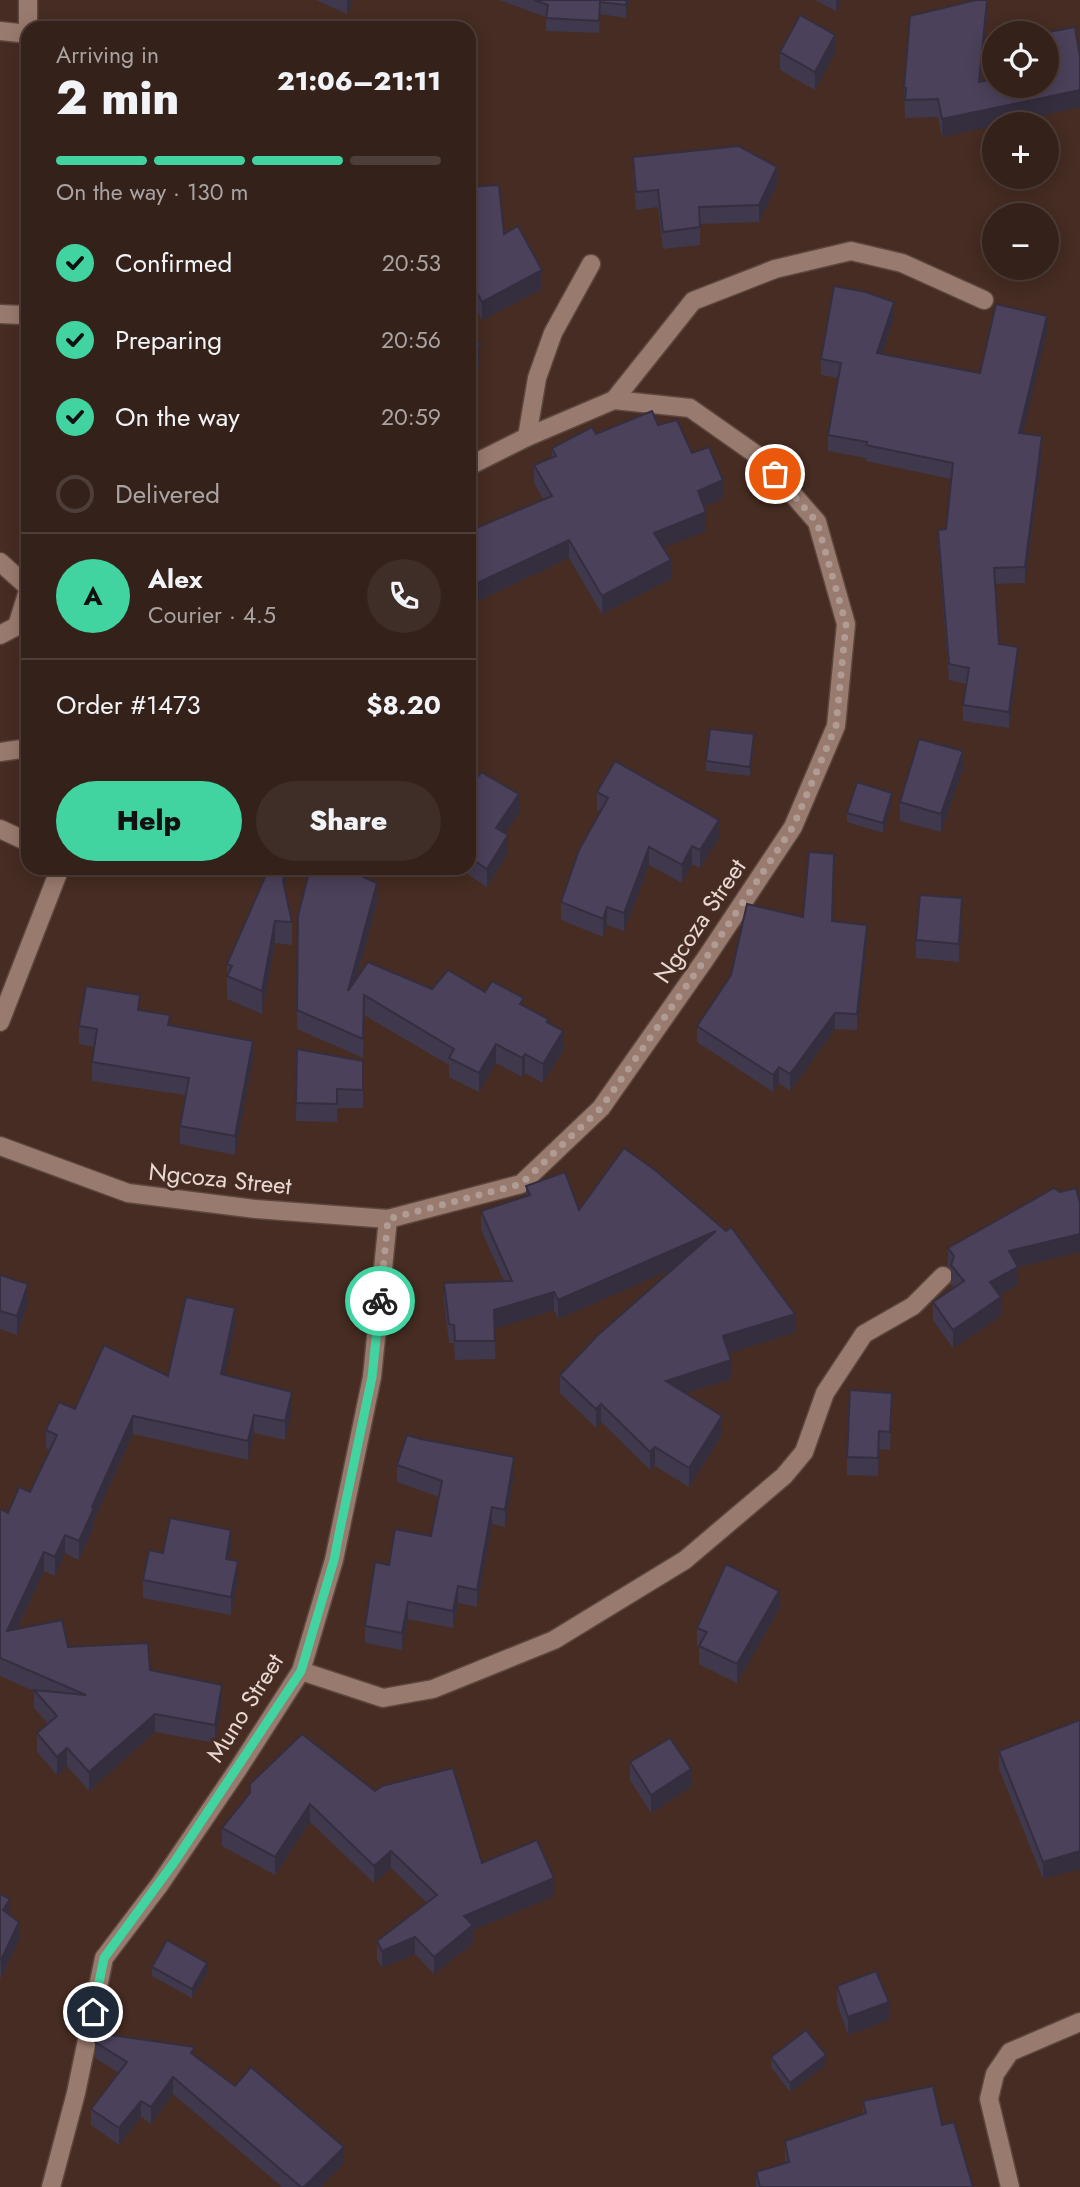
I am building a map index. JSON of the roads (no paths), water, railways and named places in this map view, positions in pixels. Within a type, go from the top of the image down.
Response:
[{"type":"street","points":[[28,0],[28,21]]},
{"type":"street","points":[[0,31],[21,33]]},
{"type":"street","points":[[614,400],[693,301],[775,269],[851,251],[902,263],[984,300]]},
{"type":"street","points":[[527,437],[537,378],[549,344],[591,264]]},
{"type":"street","points":[[0,314],[21,315]]},
{"type":"street","name":"Ngcoza Street","points":[[0,1146],[128,1193],[256,1209],[388,1219],[521,1184],[601,1108],[706,958],[793,827],[836,726],[846,624],[817,522],[761,458],[690,408],[614,400],[527,437],[476,462]]},
{"type":"street","points":[[0,562],[21,582]]},
{"type":"street","points":[[0,635],[17,626],[21,613]]},
{"type":"street","points":[[0,752],[21,749]]},
{"type":"street","points":[[0,830],[21,839]]},
{"type":"street","points":[[0,1022],[57,875]]},
{"type":"street","name":"Muno Street","points":[[51,2187],[76,2094],[104,1958],[238,1769],[301,1671],[334,1560],[372,1377],[388,1219]]},
{"type":"street","points":[[301,1671],[383,1698],[433,1689],[554,1640],[685,1560],[784,1476],[804,1452],[825,1393],[864,1334],[913,1306],[943,1276]]},
{"type":"street","points":[[1010,2187],[989,2099],[995,2074],[1010,2052],[1080,2022]]}]
